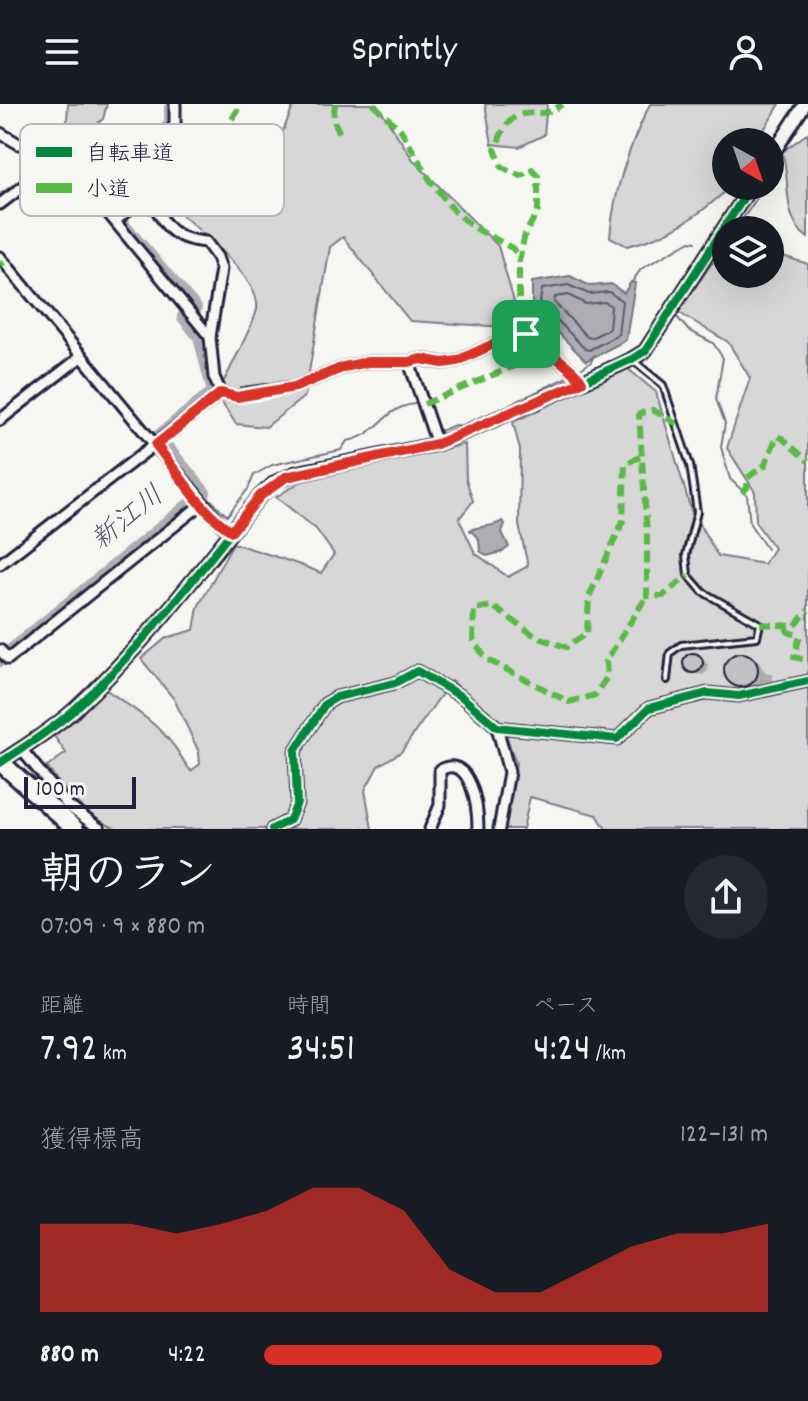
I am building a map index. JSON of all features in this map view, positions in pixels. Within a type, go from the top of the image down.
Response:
[{"type":"highway","points":[[2,768],[59,829]]},
{"type":"highway","points":[[2,768],[75,829]]},
{"type":"street","points":[[175,104],[175,124]]},
{"type":"street","points":[[784,136],[805,104]]},
{"type":"street","points":[[0,133],[20,144]]},
{"type":"street","points":[[0,204],[20,189]]},
{"type":"street","points":[[2,768],[21,749],[75,709],[145,638],[260,496],[286,477],[437,444],[582,382],[645,351],[742,200]]},
{"type":"street","points":[[111,216],[210,337]]},
{"type":"street","points":[[115,221],[121,216]]},
{"type":"street","points":[[161,216],[183,240],[206,242],[217,257],[221,269],[210,337],[214,377],[221,393]]},
{"type":"street","points":[[0,257],[159,443],[202,503],[223,526],[232,531]]},
{"type":"street","points":[[221,393],[237,397],[295,387],[344,367],[368,362],[421,359],[443,363],[457,361],[498,342],[526,334],[553,358],[575,371],[582,382]]},
{"type":"street","points":[[0,420],[82,356]]},
{"type":"street","points":[[409,362],[437,444]]},
{"type":"street","points":[[0,564],[221,393]]},
{"type":"street","points":[[3,653],[202,503]]},
{"type":"street","points":[[272,829],[290,820],[297,803],[295,751],[325,704],[337,697],[395,683],[417,671],[462,697],[497,727],[509,772],[499,829]]},
{"type":"street","points":[[497,727],[617,739],[649,708],[708,693],[739,696],[808,681]]},
{"type":"street","points":[[21,749],[68,806],[100,829]]},
{"type":"street","points":[[430,829],[440,805],[440,770],[447,766],[456,767],[472,782],[478,829]]},
{"type":"lane","points":[[632,359],[663,385],[690,465],[697,512],[686,555],[688,575],[703,592],[760,624],[757,637],[681,645],[670,653],[667,680]]},
{"type":"shaded area","points":[[68,104],[107,104],[103,119],[97,124],[67,124]]},
{"type":"shaded area","points":[[294,104],[377,104],[414,161],[498,246],[519,319],[505,327],[410,321],[343,237],[330,247],[305,396],[266,427],[236,424],[216,394],[255,315],[255,295],[234,263],[183,216],[284,216],[284,129]]},
{"type":"shaded area","points":[[485,104],[547,104],[544,135],[519,147],[492,144]]},
{"type":"shaded area","points":[[650,104],[780,104],[765,128],[712,128],[712,200],[715,200],[683,224],[627,246],[610,237],[615,202],[635,136]]},
{"type":"shaded area","points":[[808,133],[808,238],[799,230],[790,210],[784,151]]},
{"type":"shaded area","points":[[784,256],[808,264],[808,829],[606,829],[597,815],[530,797],[523,829],[504,829],[516,763],[501,721],[451,681],[401,752],[378,766],[365,790],[372,829],[117,829],[86,811],[47,767],[66,753],[54,736],[79,717],[105,689],[158,729],[191,771],[200,764],[199,752],[174,699],[141,659],[166,638],[194,630],[198,607],[233,543],[321,573],[334,554],[316,529],[276,497],[300,482],[465,444],[466,479],[473,501],[459,519],[475,553],[508,577],[528,566],[519,525],[520,450],[513,422],[627,368],[656,392],[691,510],[718,556],[764,564],[774,548],[756,523],[755,492],[727,448],[750,378],[728,342],[678,312],[712,263],[712,288],[784,288]]},
{"type":"water","points":[[570,276],[590,286],[611,284],[624,293],[631,282],[635,283],[626,340],[586,361],[532,306],[532,282]]},
{"type":"water","points":[[502,521],[505,524],[502,532],[509,547],[487,556],[480,551],[479,539],[470,530]]},
{"type":"building","points":[[693,653],[700,656],[703,663],[700,670],[693,673],[686,670],[683,663],[686,656]]},
{"type":"building","points":[[741,653],[753,658],[758,670],[753,682],[741,687],[729,682],[724,670],[729,658]]},
{"type":"waterway","name":"新江川","points":[[170,124],[171,108]]},
{"type":"waterway","points":[[0,194],[20,180]]},
{"type":"waterway","points":[[745,216],[756,200]]},
{"type":"waterway","name":"新江川","points":[[0,660],[204,493],[158,437],[214,392],[200,337],[184,317],[195,308],[121,223]]},
{"type":"waterway","points":[[632,282],[641,269],[690,241],[696,242]]},
{"type":"waterway","points":[[672,319],[677,317],[688,330],[713,343],[723,358],[716,399],[725,423],[721,447],[730,479],[747,495],[750,524],[767,549]]},
{"type":"waterway","points":[[646,357],[651,355],[667,328]]},
{"type":"waterway","points":[[576,372],[591,362],[594,355]]},
{"type":"waterway","points":[[433,420],[440,431],[455,425],[467,426],[571,375]]},
{"type":"waterway","points":[[204,493],[227,516],[248,489],[254,475],[272,465],[341,450],[347,441],[368,433],[398,409],[419,404]]},
{"type":"marked path","points":[[229,124],[241,104]]},
{"type":"marked path","points":[[335,104],[333,119],[340,134]]},
{"type":"marked path","points":[[373,104],[401,130],[430,180],[454,211],[473,227],[512,248],[520,257]]},
{"type":"marked path","points":[[526,334],[519,310],[519,261],[525,234],[538,211],[538,176],[532,169],[521,176],[502,167],[495,149],[503,130],[513,118],[523,114],[545,113],[562,104]]},
{"type":"marked path","points":[[0,265],[4,262]]},
{"type":"marked path","points":[[424,404],[538,356],[545,350]]},
{"type":"marked path","points":[[677,424],[653,410],[639,414],[647,534],[647,596],[663,596],[688,575]]},
{"type":"marked path","points":[[742,493],[747,488],[747,478],[765,465],[777,436],[808,461]]},
{"type":"marked path","points":[[640,457],[625,464],[623,521],[589,597],[587,633],[566,647],[537,637],[492,606],[474,609],[473,639],[486,659],[569,702],[595,695],[607,677],[606,661],[647,596]]},
{"type":"marked path","points":[[760,624],[795,626],[808,610]]},
{"type":"marked path","points":[[786,628],[788,632],[800,636],[794,657],[808,661]]},
{"type":"cycle path","points":[[0,763],[57,724],[101,684],[172,606],[260,496],[276,482],[296,473],[437,444],[582,382],[645,351],[742,200]]},
{"type":"cycle path","points":[[272,829],[290,820],[297,803],[295,751],[325,704],[337,697],[395,683],[417,671],[462,697],[497,727],[617,739],[649,708],[708,693],[739,696],[808,681]]},
{"type":"route","points":[[526,334],[553,358],[575,371],[582,382],[437,444],[286,477],[260,496],[232,531],[223,526],[156,445],[221,393],[237,397],[295,387],[344,367],[368,362],[421,359],[443,363],[457,361],[498,342],[526,334]]}]
